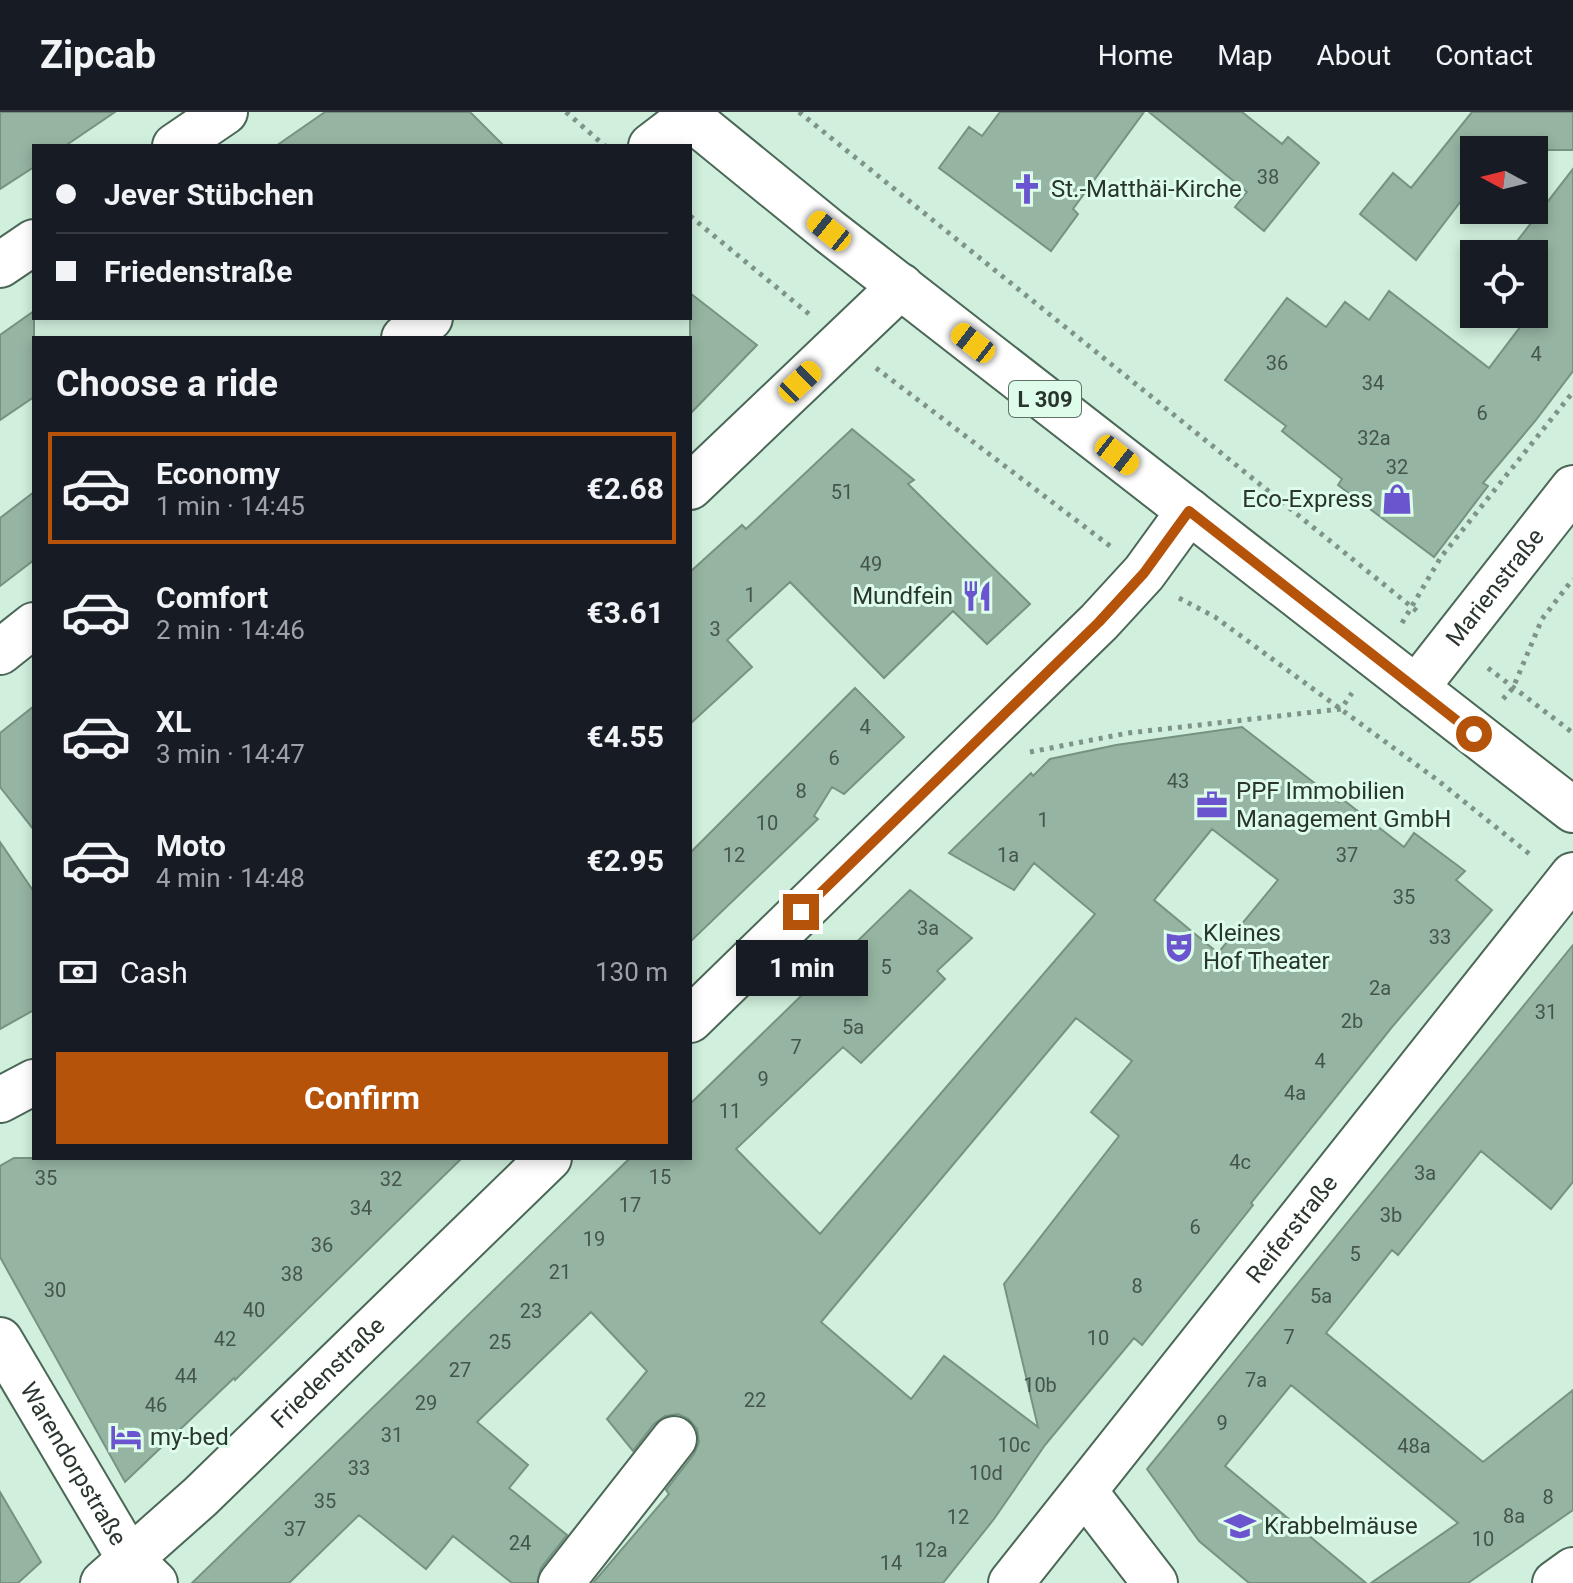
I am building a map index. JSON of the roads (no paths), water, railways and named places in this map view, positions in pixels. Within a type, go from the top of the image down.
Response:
[{"type":"street","points":[[178,144],[225,112]]},
{"type":"street","points":[[653,144],[686,114]]},
{"type":"street","name":"L 309","points":[[686,114],[901,286],[1573,810]]},
{"type":"street","points":[[0,265],[32,243]]},
{"type":"street","points":[[692,485],[901,286]]},
{"type":"street","points":[[407,336],[427,320]]},
{"type":"street","name":"Marienstraße","points":[[1416,688],[1573,488]]},
{"type":"street","points":[[692,1018],[1099,622],[1144,573],[1189,511]]},
{"type":"street","points":[[0,652],[32,627]]},
{"type":"street","name":"Reiferstraße","points":[[1011,1583],[1570,879]]},
{"type":"street","points":[[0,1100],[32,1083]]},
{"type":"street","name":"Friedenstraße","points":[[129,1575],[200,1497],[547,1160]]},
{"type":"street","name":"Warendorpstraße","points":[[0,1340],[129,1575]]},
{"type":"street","points":[[561,1583],[674,1439]]},
{"type":"street","points":[[1085,1492],[1155,1583]]},
{"type":"street","points":[[1555,1583],[1573,1570]]},
{"type":"place","name":"St.-Matthäi-Kirche","points":[[1027,189]]},
{"type":"place","name":"Eco-Express","points":[[1397,499]]},
{"type":"place","name":"Mundfein","points":[[977,596]]},
{"type":"place","name":"PPF Immobilien Management GmbH","points":[[1212,805]]},
{"type":"place","name":"Kleines Hof Theater","points":[[1179,947]]},
{"type":"place","name":"my-bed","points":[[126,1437]]},
{"type":"place","name":"Krabbelmäuse","points":[[1240,1526]]}]
